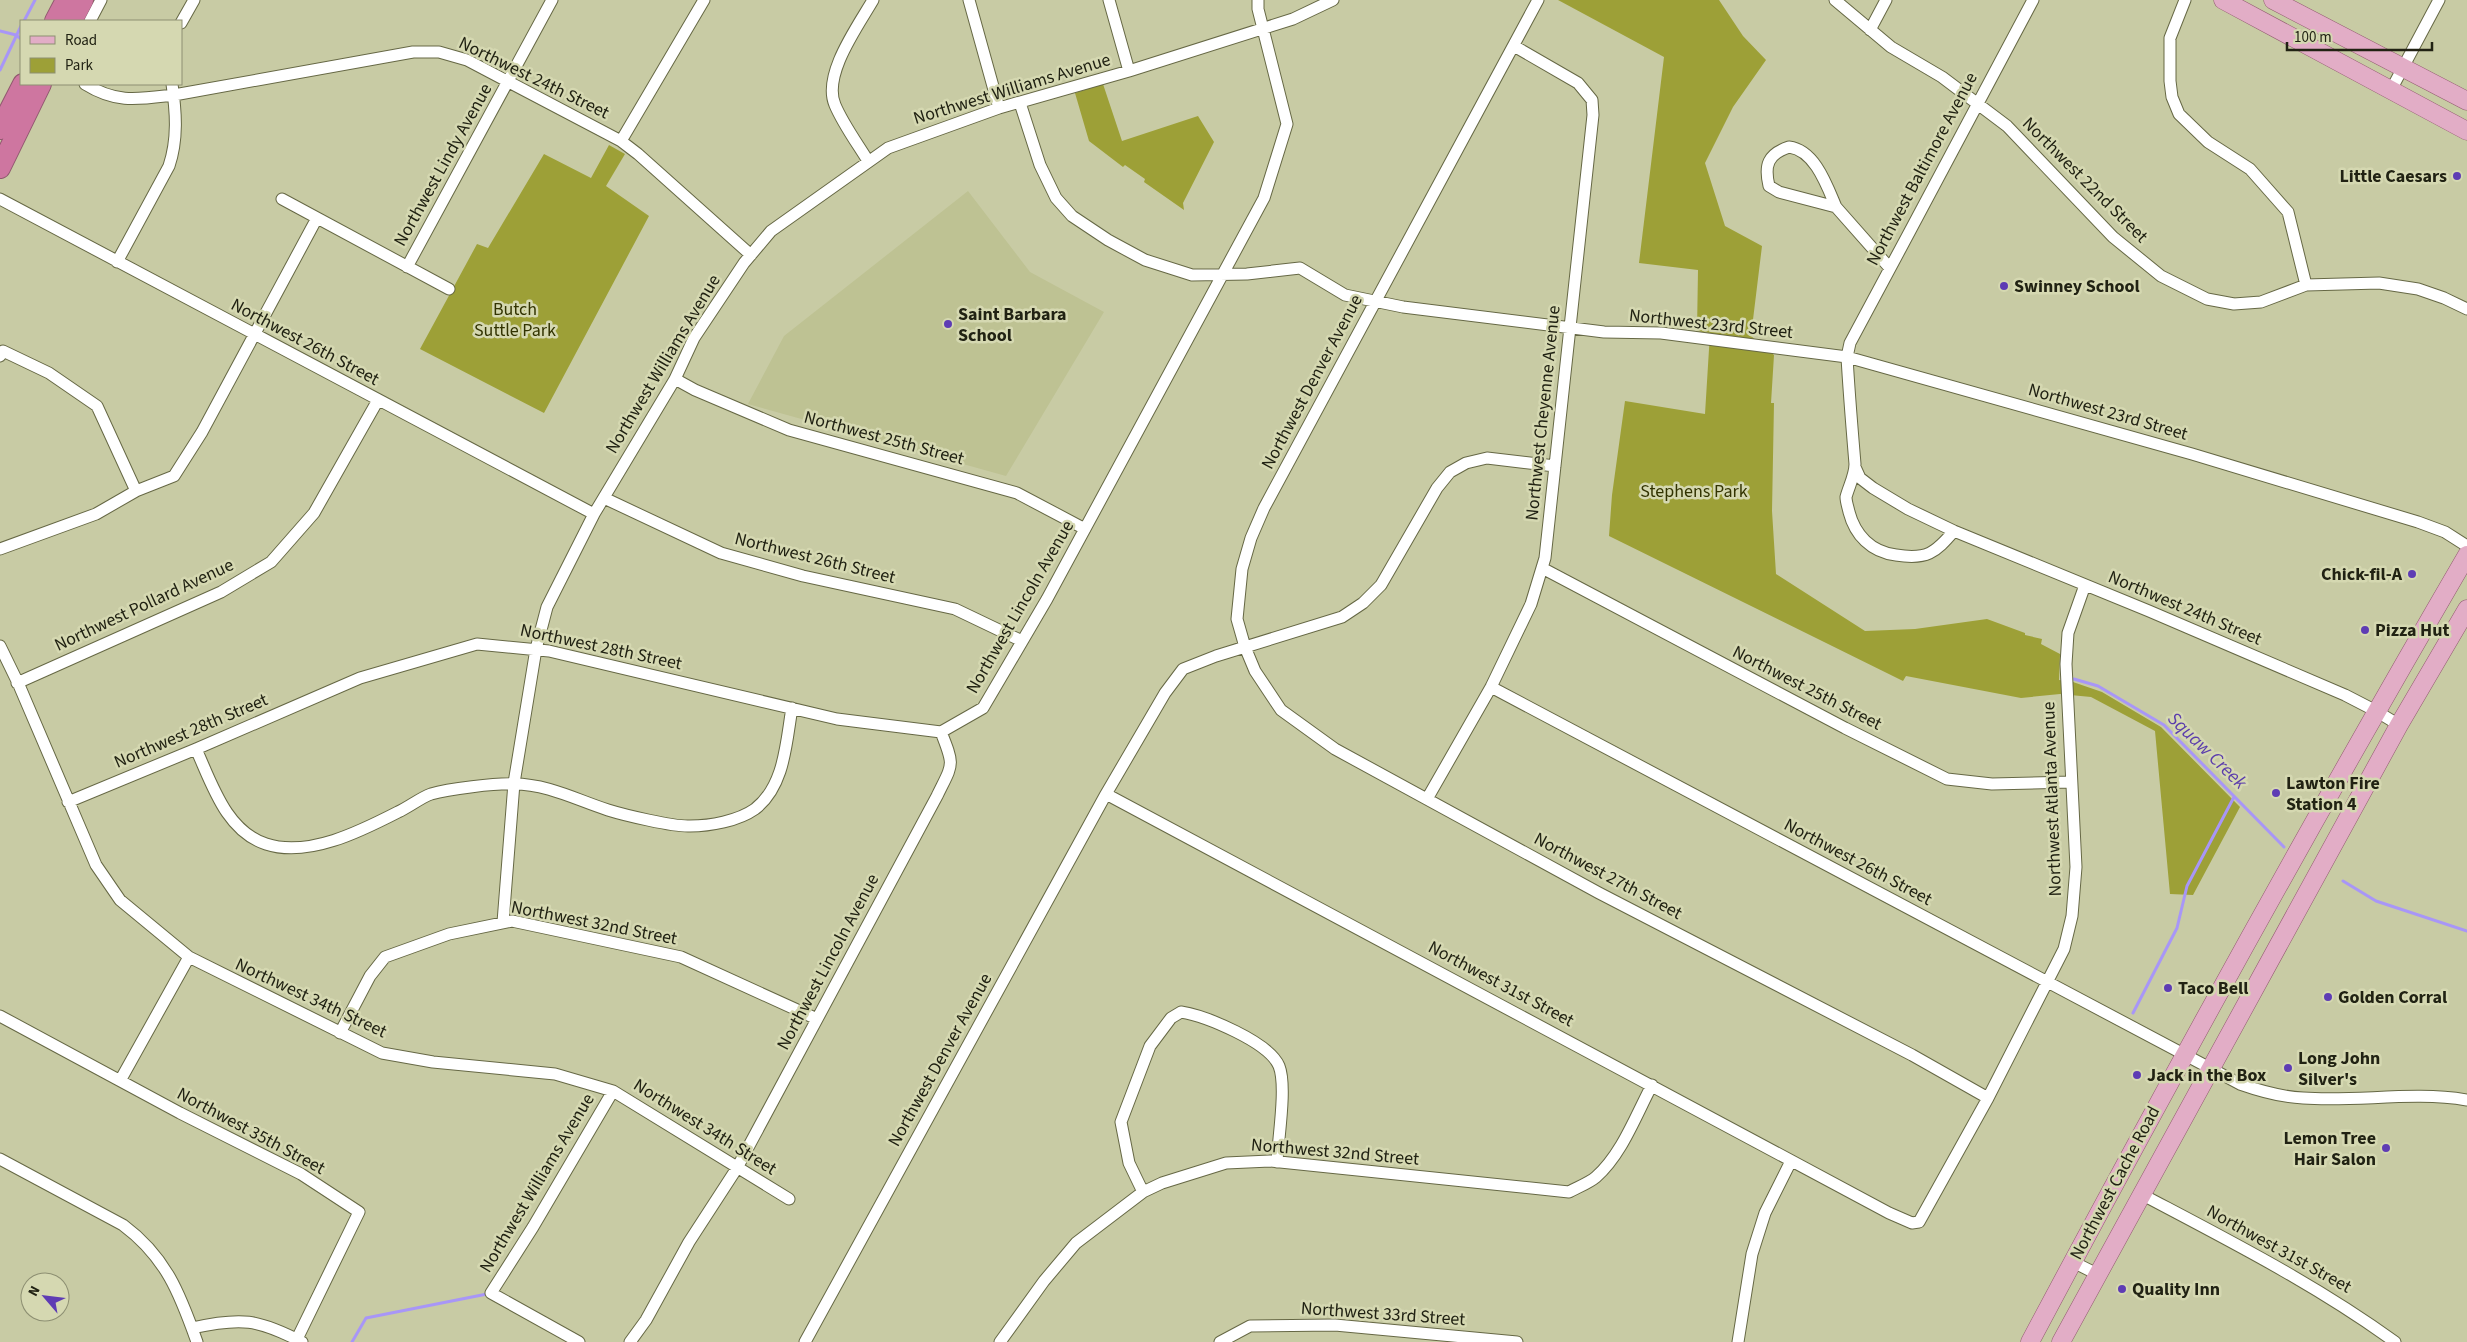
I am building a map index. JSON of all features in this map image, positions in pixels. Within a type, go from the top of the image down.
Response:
[{"type":"highway","points":[[56,20],[66,0]]},
{"type":"highway","points":[[73,20],[83,0]]},
{"type":"highway","points":[[0,129],[22,85]]},
{"type":"highway","points":[[0,168],[41,85]]},
{"type":"main road","points":[[2223,0],[2467,130]]},
{"type":"main road","points":[[2274,0],[2467,101]]},
{"type":"main road","name":"Northwest Cache Road","points":[[2030,1342],[2185,1055],[2376,711],[2467,555]]},
{"type":"main road","name":"Northwest Cache Road","points":[[2060,1342],[2399,725],[2467,608]]},
{"type":"street","points":[[91,20],[101,0]]},
{"type":"street","points":[[182,21],[194,0]]},
{"type":"street","name":"Northwest Lindy Avenue","points":[[407,267],[552,0]]},
{"type":"street","points":[[621,141],[704,0]]},
{"type":"street","points":[[868,161],[834,104],[831,87],[834,70],[873,0]]},
{"type":"street","points":[[969,0],[999,108]]},
{"type":"street","points":[[1109,0],[1130,71]]},
{"type":"street","points":[[1258,0],[1263,29],[1293,20],[1334,0]]},
{"type":"street","name":"Northwest Denver Avenue","points":[[1245,647],[1237,619],[1242,569],[1251,538],[1264,508],[1538,0]]},
{"type":"street","name":"Northwest 22nd Street","points":[[1835,0],[1892,47],[1942,77],[2007,126],[2113,237],[2161,276],[2207,299],[2234,304],[2261,302],[2306,285],[2379,283],[2418,289],[2467,309]]},
{"type":"street","points":[[1870,30],[1886,0]]},
{"type":"street","name":"Northwest Baltimore Avenue","points":[[1847,357],[1850,343],[1890,266],[2033,0]]},
{"type":"street","points":[[2185,0],[2170,38],[2170,81],[2172,97],[2179,114],[2208,142],[2250,169],[2288,212],[2306,285]]},
{"type":"street","points":[[2392,90],[2439,0]]},
{"type":"street","name":"Northwest Williams Avenue","points":[[503,922],[514,784],[536,649],[547,607],[594,514],[674,378],[694,338],[751,255],[771,231],[888,148],[999,108],[1020,104],[1263,29]]},
{"type":"street","name":"Northwest Lincoln Avenue","points":[[630,1342],[646,1320],[690,1242],[737,1168],[952,766],[952,758],[941,732],[983,708],[1085,529],[1264,198],[1287,124],[1263,29]]},
{"type":"street","name":"Northwest Cheyenne Avenue","points":[[1427,799],[1491,687],[1531,604],[1542,568],[1555,466],[1592,100],[1578,83],[1514,46]]},
{"type":"street","name":"Northwest 24th Street","points":[[87,85],[115,98],[137,99],[173,90],[426,52],[453,55],[508,81],[621,141],[645,160],[751,255]]},
{"type":"street","points":[[117,262],[169,166],[173,154],[176,128],[173,90]]},
{"type":"street","name":"Northwest 23rd Street","points":[[1020,104],[1040,165],[1056,198],[1072,216],[1108,240],[1145,260],[1192,275],[1300,268],[1345,295],[1403,307],[1604,332],[1661,333],[1847,357],[2182,452],[2418,522],[2444,532],[2467,546]]},
{"type":"street","points":[[1836,207],[1779,192],[1769,186],[1765,171],[1770,159],[1778,151],[1789,147],[1799,148],[1808,155],[1836,207],[1890,266]]},
{"type":"street","name":"Northwest 26th Street","points":[[0,199],[594,514]]},
{"type":"street","points":[[282,199],[449,289]]},
{"type":"street","points":[[0,549],[96,514],[136,491],[174,476],[202,432],[317,218]]},
{"type":"street","points":[[0,356],[3,351],[49,373],[97,406],[136,491]]},
{"type":"street","points":[[1847,357],[1855,467],[1846,499],[1852,524],[1863,540],[1875,548],[1890,554],[1909,558],[1928,556],[1938,549],[1954,531]]},
{"type":"street","name":"Northwest 25th Street","points":[[674,378],[695,390],[789,430],[1017,493],[1085,529]]},
{"type":"street","name":"Northwest Pollard Avenue","points":[[17,683],[221,592],[271,562],[314,513],[378,400]]},
{"type":"street","points":[[1106,794],[1165,693],[1183,669],[1342,616],[1363,603],[1380,584],[1437,488],[1450,472],[1466,463],[1487,458],[1555,466]]},
{"type":"street","name":"Northwest 24th Street","points":[[1855,467],[1860,478],[1873,488],[1908,509],[1954,531],[2322,685],[2376,711],[2399,725]]},
{"type":"street","name":"Northwest 26th Street","points":[[604,498],[721,553],[803,576],[955,609],[1022,640]]},
{"type":"street","name":"Northwest 25th Street","points":[[1542,568],[1785,697],[1948,779],[1992,784],[2071,782]]},
{"type":"street","name":"Northwest Atlanta Avenue","points":[[1922,1218],[1988,1098],[2064,949],[2072,916],[2076,867],[2066,672],[2068,633],[2085,585]]},
{"type":"street","name":"Northwest 28th Street","points":[[68,802],[196,750],[360,678],[477,644],[536,649],[837,719],[941,732]]},
{"type":"street","name":"Northwest 34th Street","points":[[0,646],[96,865],[120,900],[189,957],[382,1053],[433,1062],[555,1074],[613,1091],[656,1115],[789,1200]]},
{"type":"street","name":"Northwest 27th Street","points":[[1245,647],[1255,671],[1281,710],[1334,749],[1599,892],[1912,1054],[1988,1098]]},
{"type":"street","name":"Northwest 26th Street","points":[[1491,687],[2240,1084],[2260,1091],[2303,1098],[2431,1096],[2467,1100]]},
{"type":"street","points":[[196,750],[223,809],[239,827],[263,843],[276,847],[310,848],[328,843],[397,813],[431,794],[514,784],[542,786],[610,810],[688,826],[724,822],[754,809],[767,795],[782,770],[792,708]]},
{"type":"street","name":"Northwest Denver Avenue","points":[[805,1342],[1106,794]]},
{"type":"street","name":"Northwest 31st Street","points":[[1106,794],[1889,1213],[1912,1223],[1919,1222],[1922,1218]]},
{"type":"street","name":"Northwest 32nd Street","points":[[340,1032],[370,976],[385,957],[449,934],[512,921],[680,958],[817,1019]]},
{"type":"street","points":[[121,1079],[189,957]]},
{"type":"street","points":[[1143,1192],[1129,1163],[1122,1122],[1124,1110],[1150,1046],[1171,1018],[1181,1012],[1192,1014],[1240,1033],[1270,1054],[1279,1065],[1282,1080],[1277,1162]]},
{"type":"street","name":"Northwest 35th Street","points":[[0,1016],[121,1079],[180,1113],[301,1174],[359,1212],[299,1341]]},
{"type":"street","name":"Northwest 32nd Street","points":[[1000,1342],[1044,1280],[1076,1243],[1143,1192],[1162,1183],[1226,1163],[1277,1162],[1569,1192],[1594,1179],[1605,1168],[1627,1135],[1652,1085]]},
{"type":"street","name":"Northwest Williams Avenue","points":[[579,1342],[491,1293],[538,1219],[613,1091]]},
{"type":"street","points":[[0,1159],[123,1225],[141,1239],[153,1252],[180,1293],[197,1342]]},
{"type":"street","points":[[1738,1342],[1752,1254],[1765,1213],[1791,1160]]},
{"type":"street","name":"Northwest 31st Street","points":[[2140,1194],[2298,1278],[2350,1309],[2395,1342]]},
{"type":"street","points":[[2073,1262],[2097,1274]]},
{"type":"street","points":[[192,1328],[216,1322],[254,1321],[274,1328],[299,1341]]},
{"type":"street","name":"Northwest 33rd Street","points":[[1220,1342],[1250,1326],[1335,1325],[1517,1342]]},
{"type":"shaded area","name":"Saint Barbara School","points":[[968,191],[1030,272],[1104,312],[1006,476],[748,404],[784,336]]},
{"type":"green space","name":"Stephens Park","points":[[1558,0],[1719,0],[1743,36],[1766,60],[1733,107],[1705,163],[1725,226],[1762,246],[1751,336],[1774,355],[1771,403],[1774,403],[1772,511],[1776,574],[1865,631],[1915,629],[1987,619],[2025,633],[2025,635],[2042,639],[2041,644],[2060,654],[2059,680],[2073,682],[2102,692],[2161,727],[2240,807],[2193,895],[2170,894],[2155,731],[2091,697],[2060,694],[2021,698],[1906,676],[1903,681],[1609,536],[1612,495],[1625,401],[1705,414],[1710,333],[1697,331],[1698,270],[1639,263],[1664,57]]},
{"type":"green space","points":[[1103,84],[1122,141],[1198,116],[1214,142],[1183,203],[1184,210],[1144,182],[1145,179],[1125,165],[1123,167],[1089,141],[1075,93]]},
{"type":"green space","name":"Butch Suttle Park","points":[[609,145],[625,154],[606,186],[649,216],[544,413],[420,349],[477,244],[488,248],[544,154],[591,178]]},
{"type":"waterway","points":[[25,20],[35,0]]},
{"type":"waterway","points":[[0,70],[20,28]]},
{"type":"waterway","points":[[0,31],[16,35],[20,38]]},
{"type":"waterway","name":"Squaw Creek","points":[[2074,679],[2098,686],[2164,725],[2284,847]]},
{"type":"waterway","points":[[2133,1013],[2177,928],[2187,886],[2234,797]]},
{"type":"waterway","name":"Squaw Creek","points":[[2343,881],[2376,901],[2467,931]]},
{"type":"waterway","points":[[352,1342],[366,1318],[487,1294]]},
{"type":"place","name":"Little Caesars","points":[[2457,176]]},
{"type":"place","name":"Swinney School","points":[[2004,286]]},
{"type":"place","name":"Saint Barbara School","points":[[948,324]]},
{"type":"place","name":"Chick-fil-A","points":[[2412,574]]},
{"type":"place","name":"Pizza Hut","points":[[2365,630]]},
{"type":"place","name":"Lawton Fire Station 4","points":[[2276,793]]},
{"type":"place","name":"Taco Bell","points":[[2168,988]]},
{"type":"place","name":"Golden Corral","points":[[2328,997]]},
{"type":"place","name":"Long John Silver's","points":[[2288,1068]]},
{"type":"place","name":"Jack in the Box","points":[[2137,1075]]},
{"type":"place","name":"Lemon Tree Hair Salon","points":[[2386,1148]]},
{"type":"place","name":"Quality Inn","points":[[2122,1289]]}]
